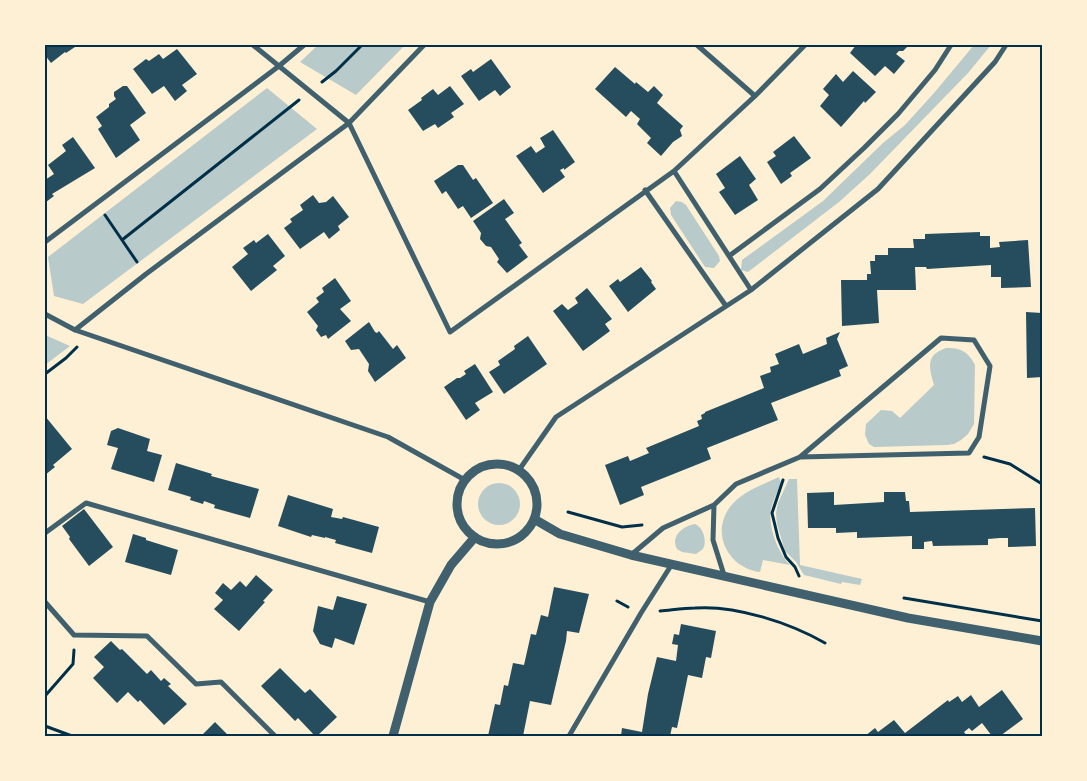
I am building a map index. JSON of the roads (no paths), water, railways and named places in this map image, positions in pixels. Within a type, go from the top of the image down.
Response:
[{"type":"street","points":[[253,45],[348,123],[450,332],[674,170],[755,96],[805,45]]},
{"type":"street","points":[[45,242],[98,204],[304,45]]},
{"type":"street","points":[[76,330],[146,274],[348,123],[424,45]]},
{"type":"street","points":[[698,45],[755,96]]},
{"type":"street","points":[[729,256],[820,189],[864,148],[898,114],[935,70],[951,45]]},
{"type":"street","points":[[518,470],[556,417],[751,290],[878,189],[995,62],[1006,45]]},
{"type":"street","points":[[674,170],[751,290]]},
{"type":"street","points":[[645,190],[726,306]]},
{"type":"street","points":[[45,314],[89,335],[388,437],[465,480]]},
{"type":"street","points":[[631,555],[662,528],[714,505],[736,484],[800,457],[941,338],[974,340],[990,366],[979,437],[969,453],[800,457]]},
{"type":"street","points":[[508,465],[518,470],[526,476],[536,492],[534,520],[526,531],[515,539],[502,543],[488,542],[476,537],[466,528],[460,517],[458,505],[459,492],[465,480],[473,472],[484,466],[508,465]]},
{"type":"street","points":[[45,533],[86,502],[430,602]]},
{"type":"street","points":[[714,505],[714,540],[724,575]]},
{"type":"street","points":[[534,520],[560,534],[631,555],[908,618],[1042,641]]},
{"type":"street","points":[[393,736],[430,602],[451,565],[476,537]]},
{"type":"street","points":[[570,736],[641,613],[672,564]]},
{"type":"street","points":[[45,602],[74,635],[147,636],[196,684],[221,682],[275,736]]}]
